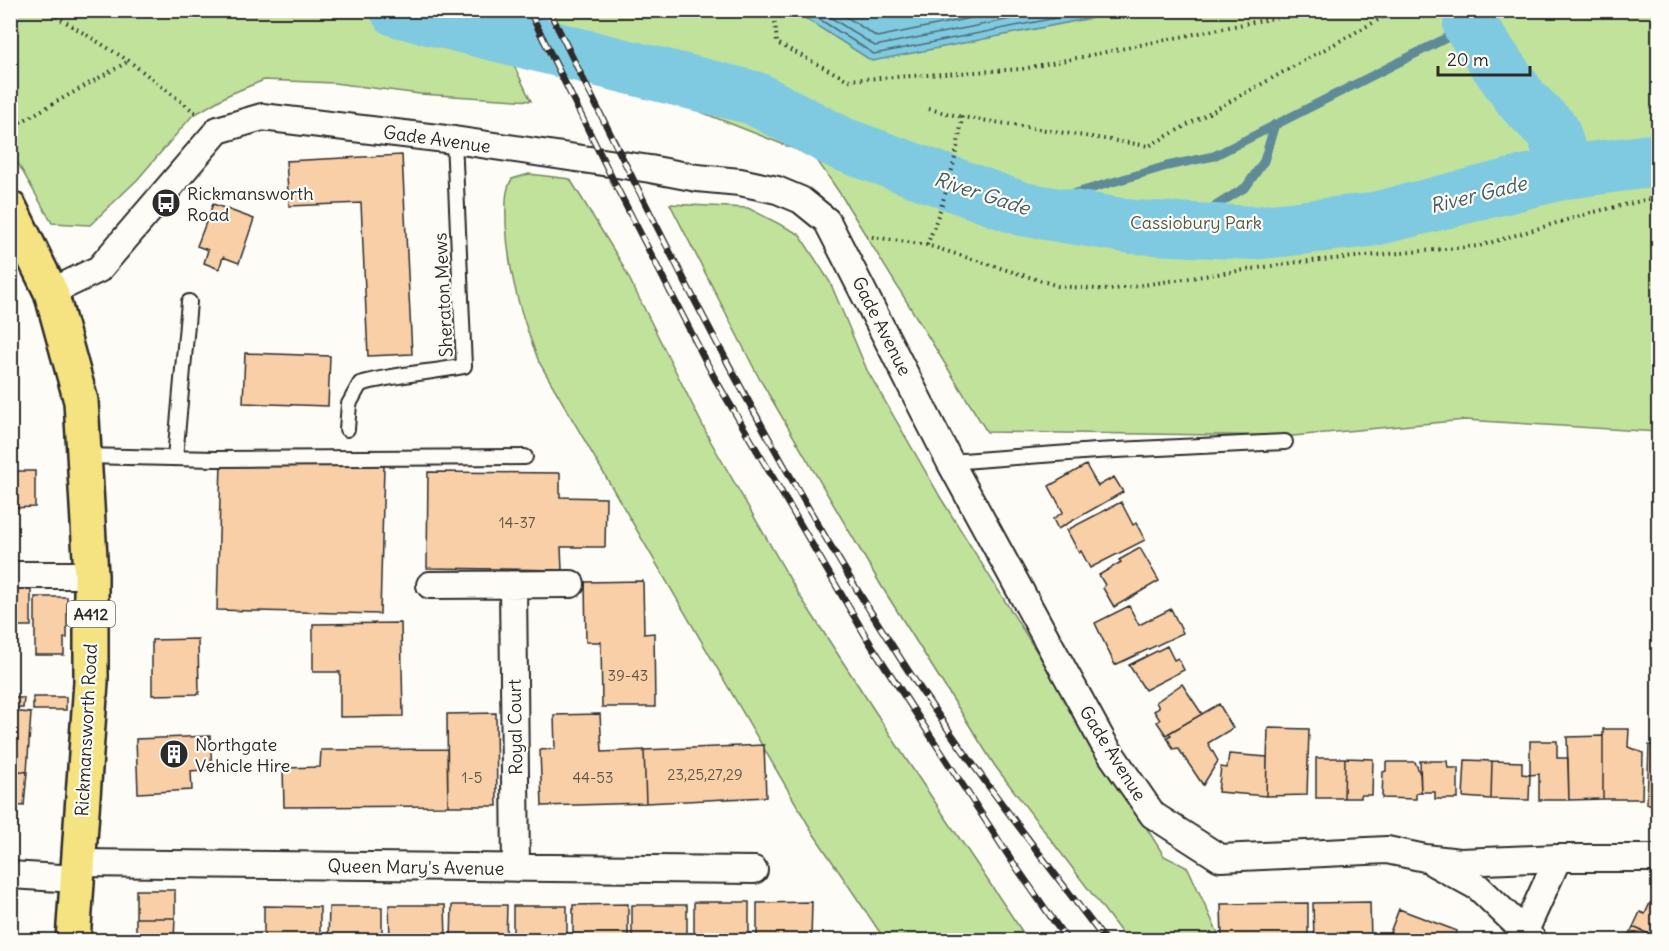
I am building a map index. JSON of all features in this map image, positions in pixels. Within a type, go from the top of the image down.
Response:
[{"type":"main road","name":"Rickmansworth Road","points":[[10,208],[51,292],[81,401],[91,575],[91,682],[73,940]]},
{"type":"street","name":"Gade Avenue","points":[[218,130],[262,117],[454,140],[697,178],[740,182],[777,190],[801,200],[827,221],[950,462],[1104,744],[1153,816],[1220,858],[1387,850],[1460,862],[1558,858],[1659,858]]},
{"type":"street","points":[[51,292],[99,269],[218,130]]},
{"type":"street","points":[[10,575],[91,575]]},
{"type":"street","points":[[430,585],[571,584]]},
{"type":"street","name":"Royal Court","points":[[513,586],[516,868]]},
{"type":"street","points":[[1425,858],[1478,887],[1529,936],[1558,858]]},
{"type":"street","name":"Queen Mary's Avenue","points":[[10,875],[77,871],[516,868],[754,870]]},
{"type":"lane","name":"Sheraton Mews","points":[[347,429],[349,404],[360,384],[385,376],[434,372],[464,366],[454,140]]},
{"type":"lane","points":[[175,458],[189,302]]},
{"type":"lane","points":[[950,462],[1284,442]]},
{"type":"lane","points":[[84,456],[525,457]]},
{"type":"path","points":[[46,10],[129,61],[218,130]]},
{"type":"path","points":[[774,10],[777,43],[848,80],[1022,69],[1288,15],[1298,10]]},
{"type":"path","points":[[929,109],[962,117],[1149,146],[1396,10]]},
{"type":"path","points":[[10,128],[129,61]]},
{"type":"path","points":[[927,245],[936,223],[960,138],[962,117]]},
{"type":"path","points":[[839,242],[860,235],[927,245],[1058,286],[1109,290],[1299,262],[1479,246],[1590,213],[1659,197]]},
{"type":"green space","points":[[10,11],[488,11],[531,101],[420,94],[334,83],[264,80],[228,95],[192,116],[137,180],[90,225],[52,223],[11,151]]},
{"type":"green space","name":"Cassiobury Park","points":[[551,11],[1658,11],[1658,432],[1465,420],[1293,436],[987,432],[841,195],[815,157],[650,92],[639,64],[569,48]]},
{"type":"green space","points":[[529,174],[570,179],[621,262],[711,442],[798,593],[1028,940],[885,940],[813,833],[539,362],[516,294],[506,224],[509,184],[512,179]]},
{"type":"green space","points":[[670,204],[748,208],[799,234],[830,282],[867,370],[942,500],[1164,856],[1188,868],[1221,940],[1127,940],[995,766],[882,587],[759,378]]},
{"type":"water","points":[[794,10],[1127,11],[872,61]]},
{"type":"building","points":[[402,155],[412,354],[368,356],[361,203],[289,206],[286,161]]},
{"type":"building","points":[[213,204],[254,219],[239,263],[223,257],[219,269],[204,263],[208,250],[197,246]]},
{"type":"building","points":[[245,353],[330,356],[328,406],[243,403]]},
{"type":"building","points":[[221,462],[384,466],[380,614],[217,610]]},
{"type":"building","points":[[1086,465],[1098,486],[1114,477],[1123,492],[1058,529],[1053,519],[1063,512],[1049,486]]},
{"type":"building","points":[[10,471],[35,471],[35,507],[10,508]]},
{"type":"building","points":[[428,472],[560,473],[560,497],[606,498],[605,547],[561,547],[562,570],[427,568]]},
{"type":"building","points":[[1121,502],[1133,525],[1136,523],[1145,540],[1090,568],[1067,530]]},
{"type":"building","points":[[1140,548],[1159,581],[1114,607],[1103,588],[1105,585],[1099,575]]},
{"type":"building","points":[[643,581],[644,634],[654,633],[655,707],[602,707],[601,642],[586,642],[585,582]]},
{"type":"building","points":[[10,589],[31,589],[31,626],[10,626]]},
{"type":"building","points":[[35,597],[67,597],[67,638],[64,638],[64,655],[35,655]]},
{"type":"building","points":[[1129,606],[1139,625],[1171,609],[1183,633],[1115,665],[1095,623]]},
{"type":"building","points":[[401,623],[403,716],[340,717],[340,672],[313,672],[313,624]]},
{"type":"building","points":[[198,639],[199,694],[152,695],[152,640]]},
{"type":"building","points":[[1167,646],[1174,660],[1178,658],[1184,670],[1145,690],[1129,665]]},
{"type":"building","points":[[1182,684],[1202,714],[1166,735],[1157,722],[1160,720],[1154,711],[1159,708],[1156,702]]},
{"type":"building","points":[[33,697],[66,697],[66,710],[33,710]]},
{"type":"building","points":[[10,698],[24,698],[23,708],[10,708]]},
{"type":"building","points":[[1219,704],[1233,728],[1208,743],[1218,761],[1203,785],[1178,748],[1173,749],[1167,737],[1171,735],[1169,733]]},
{"type":"building","points":[[10,711],[31,713],[27,772],[10,770]]},
{"type":"building","points":[[496,713],[497,806],[448,806],[447,714]]},
{"type":"building","points":[[600,714],[602,752],[644,750],[646,803],[542,806],[540,750],[555,749],[554,715]]},
{"type":"building","points":[[1268,728],[1309,729],[1307,795],[1266,796]]},
{"type":"building","points":[[1603,729],[1629,729],[1628,747],[1643,753],[1642,799],[1603,799]]},
{"type":"building","name":"Northgate Vehicle Hire","points":[[210,736],[212,769],[191,771],[192,790],[138,793],[136,739]]},
{"type":"building","points":[[1603,736],[1603,799],[1569,800],[1567,737]]},
{"type":"building","points":[[1530,741],[1557,741],[1557,758],[1568,758],[1569,800],[1539,800],[1539,774],[1530,775]]},
{"type":"building","points":[[764,745],[766,797],[646,803],[644,750]]},
{"type":"building","points":[[1649,745],[1658,745],[1658,804],[1647,804]]},
{"type":"building","points":[[447,749],[448,806],[284,807],[283,768],[320,767],[321,750]]},
{"type":"building","points":[[1229,754],[1267,757],[1266,796],[1218,792],[1221,767],[1227,768]]},
{"type":"building","points":[[1316,758],[1345,758],[1344,798],[1316,798]]},
{"type":"building","points":[[1345,758],[1373,759],[1372,795],[1361,795],[1361,798],[1344,798]]},
{"type":"building","points":[[1465,760],[1492,761],[1491,799],[1463,797]]},
{"type":"building","points":[[1420,761],[1447,761],[1448,768],[1458,768],[1458,799],[1435,799],[1435,792],[1421,792]]},
{"type":"building","points":[[1492,761],[1522,762],[1522,774],[1530,775],[1529,800],[1491,799]]},
{"type":"building","points":[[1386,762],[1415,762],[1420,774],[1421,792],[1416,793],[1416,799],[1382,798],[1383,772],[1386,771]]},
{"type":"building","points":[[10,770],[27,772],[24,806],[10,805]]},
{"type":"building","points":[[136,890],[175,890],[175,918],[136,918]]},
{"type":"building","points":[[694,902],[749,902],[749,940],[694,940]]},
{"type":"building","points":[[812,902],[811,940],[757,940],[757,903]]},
{"type":"building","points":[[1370,902],[1371,940],[1314,940],[1313,903]]},
{"type":"building","points":[[1308,903],[1308,940],[1222,940],[1221,904]]},
{"type":"building","points":[[1650,903],[1658,906],[1658,938],[1633,927],[1640,912],[1645,914]]},
{"type":"building","points":[[628,904],[628,940],[573,940],[573,905]]},
{"type":"building","points":[[389,905],[445,905],[446,940],[390,940]]},
{"type":"building","points":[[452,905],[507,905],[506,940],[451,940]]},
{"type":"building","points":[[632,905],[687,905],[687,940],[632,940]]},
{"type":"building","points":[[264,906],[320,907],[320,940],[264,940]]},
{"type":"building","points":[[513,906],[567,906],[567,940],[513,940]]},
{"type":"building","points":[[329,907],[382,907],[382,940],[328,940]]},
{"type":"building","points":[[1399,909],[1457,931],[1453,940],[1387,940]]},
{"type":"building","points":[[10,911],[15,911],[14,936],[10,936]]},
{"type":"building","points":[[136,918],[175,918],[174,940],[136,940]]},
{"type":"building","points":[[1633,927],[1658,938],[1658,940],[1627,940]]},
{"type":"waterway","name":"River Gade","points":[[397,10],[754,98],[842,144],[1022,209],[1133,227],[1254,233],[1370,220],[1566,172],[1658,160]]},
{"type":"waterway","points":[[1022,209],[1167,166],[1214,156],[1470,26],[1497,10]]},
{"type":"waterway","points":[[1470,26],[1522,100],[1553,131],[1566,172]]},
{"type":"waterway","points":[[1178,229],[1246,187],[1264,161],[1275,124]]},
{"type":"railway","points":[[529,10],[714,377],[868,640],[1012,861],[1067,940]]},
{"type":"railway","points":[[549,10],[715,339],[851,580],[949,730],[1105,940]]},
{"type":"place","name":"Rickmansworth Road","points":[[166,203]]},
{"type":"place","name":"Northgate Vehicle Hire","points":[[174,754]]}]
